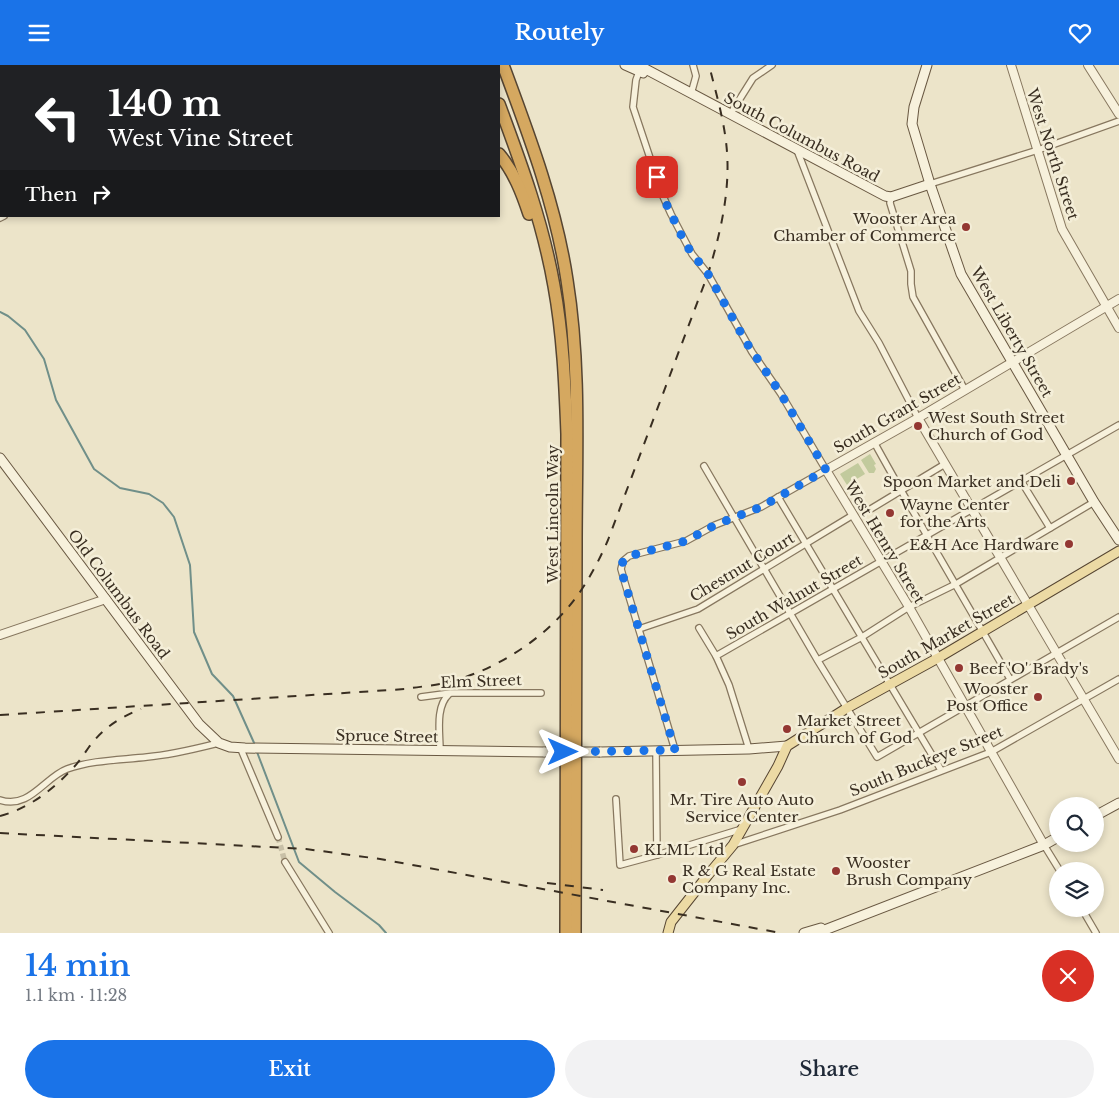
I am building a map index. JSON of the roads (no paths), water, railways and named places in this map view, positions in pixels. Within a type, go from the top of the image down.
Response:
[{"type":"highway","name":"West Lincoln Way","points":[[503,65],[545,186],[558,233],[568,282],[574,341],[576,419],[576,829]]},
{"type":"highway","points":[[508,65],[518,93],[522,116]]},
{"type":"highway","name":"West Lincoln Way","points":[[500,107],[537,213],[550,264],[560,322],[567,434],[566,933]]},
{"type":"highway","points":[[500,155],[506,162],[517,183],[533,225],[554,308],[565,386]]},
{"type":"highway","points":[[575,933],[576,829]]},
{"type":"highway","points":[[576,829],[580,883],[580,933]]},
{"type":"main road","name":"South Columbus Road","points":[[625,65],[639,68],[731,113],[868,188],[891,197],[930,184]]},
{"type":"main road","name":"West Liberty Street","points":[[927,65],[913,112],[912,124],[930,184],[961,274],[1066,455],[1119,540]]},
{"type":"main road","name":"Old Columbus Road","points":[[0,458],[199,724],[219,743]]},
{"type":"main road","name":"South Market Street","points":[[787,746],[848,708],[938,658],[1119,551]]},
{"type":"main road","name":"Spruce Street","points":[[219,743],[230,747],[545,752],[748,749],[787,746]]},
{"type":"main road","points":[[668,933],[671,923],[733,845],[778,767],[787,746]]},
{"type":"main road","points":[[1104,811],[1119,803]]},
{"type":"main road","points":[[817,933],[1049,842]]},
{"type":"main road","points":[[804,933],[852,920]]},
{"type":"street","points":[[691,94],[696,75],[693,65]]},
{"type":"street","points":[[731,113],[753,78],[772,65]]},
{"type":"street","name":"West North Street","points":[[1011,65],[1062,229],[1119,328]]},
{"type":"street","points":[[1088,65],[1119,114]]},
{"type":"street","name":"West Henry Street","points":[[639,68],[633,107],[668,208],[692,254],[708,274],[752,352],[781,394],[882,561],[1044,845]]},
{"type":"street","points":[[930,184],[1038,150],[1119,121]]},
{"type":"street","points":[[797,150],[859,311],[879,343],[918,418],[971,510],[1119,759]]},
{"type":"street","points":[[891,197],[890,203],[910,271],[913,297],[965,390]]},
{"type":"street","name":"South Grant Street","points":[[675,750],[621,569],[623,561],[629,556],[686,541],[734,517],[761,507],[874,441],[918,418],[1119,299]]},
{"type":"street","name":"South Walnut Street","points":[[716,656],[1119,425]]},
{"type":"street","points":[[874,441],[1010,679]]},
{"type":"street","points":[[869,510],[945,464]]},
{"type":"street","points":[[704,466],[790,614],[877,757],[1119,617]]},
{"type":"street","points":[[1021,481],[1050,528]]},
{"type":"street","points":[[778,497],[941,770]]},
{"type":"street","points":[[818,661],[862,637],[909,607],[956,584],[1094,502]]},
{"type":"street","name":"Chestnut Court","points":[[639,629],[698,609],[853,515]]},
{"type":"street","points":[[0,635],[106,599]]},
{"type":"street","points":[[699,628],[716,656],[729,685],[748,749]]},
{"type":"street","name":"South Buckeye Street","points":[[733,845],[840,810],[991,752],[1119,679]]},
{"type":"street","points":[[440,751],[440,708],[443,699],[451,693]]},
{"type":"street","name":"Elm Street","points":[[421,697],[451,693],[541,693]]},
{"type":"street","name":"Spruce Street","points":[[0,800],[6,802],[20,801],[30,796],[66,769],[87,764],[175,753],[219,743]]},
{"type":"street","points":[[242,747],[278,837]]},
{"type":"street","points":[[656,750],[657,855]]},
{"type":"street","points":[[616,799],[620,865],[742,829]]},
{"type":"street","points":[[1044,845],[1054,862]]},
{"type":"street","points":[[285,862],[329,933]]},
{"type":"street","points":[[1087,917],[1096,933]]},
{"type":"waterway","points":[[0,312],[25,330],[44,359],[56,400],[94,469],[120,488],[149,494],[163,503],[174,517],[190,565],[194,632],[212,674],[233,696],[255,745]]},
{"type":"waterway","points":[[257,752],[299,862],[379,925],[386,933]]},
{"type":"tunnel","points":[[278,837],[285,862]]},
{"type":"railway","points":[[0,715],[406,689],[436,685],[462,678],[504,660],[543,633],[574,600],[590,576],[606,545],[708,274],[723,214],[728,167],[720,108],[709,65]]},
{"type":"railway","points":[[0,816],[21,809],[49,791],[66,776],[94,740],[106,729],[141,709]]},
{"type":"railway","points":[[0,833],[306,849],[380,859],[781,933]]},
{"type":"railway","points":[[547,883],[603,890]]},
{"type":"place","name":"Wooster Area Chamber of Commerce","points":[[966,227]]},
{"type":"place","name":"West South Street Church of God","points":[[918,426]]},
{"type":"place","name":"Spoon Market and Deli","points":[[1071,481]]},
{"type":"place","name":"Wayne Center for the Arts","points":[[890,513]]},
{"type":"place","name":"E&H Ace Hardware","points":[[1069,544]]},
{"type":"place","name":"Beef 'O' Brady's","points":[[959,668]]},
{"type":"place","name":"Wooster Post Office","points":[[1038,697]]},
{"type":"place","name":"Market Street Church of God","points":[[787,729]]},
{"type":"place","name":"Mr. Tire Auto Auto Service Center","points":[[742,782]]},
{"type":"place","name":"KLML Ltd","points":[[634,849]]},
{"type":"place","name":"Wooster Brush Company","points":[[836,871]]},
{"type":"place","name":"R & G Real Estate Company Inc.","points":[[672,879]]}]
